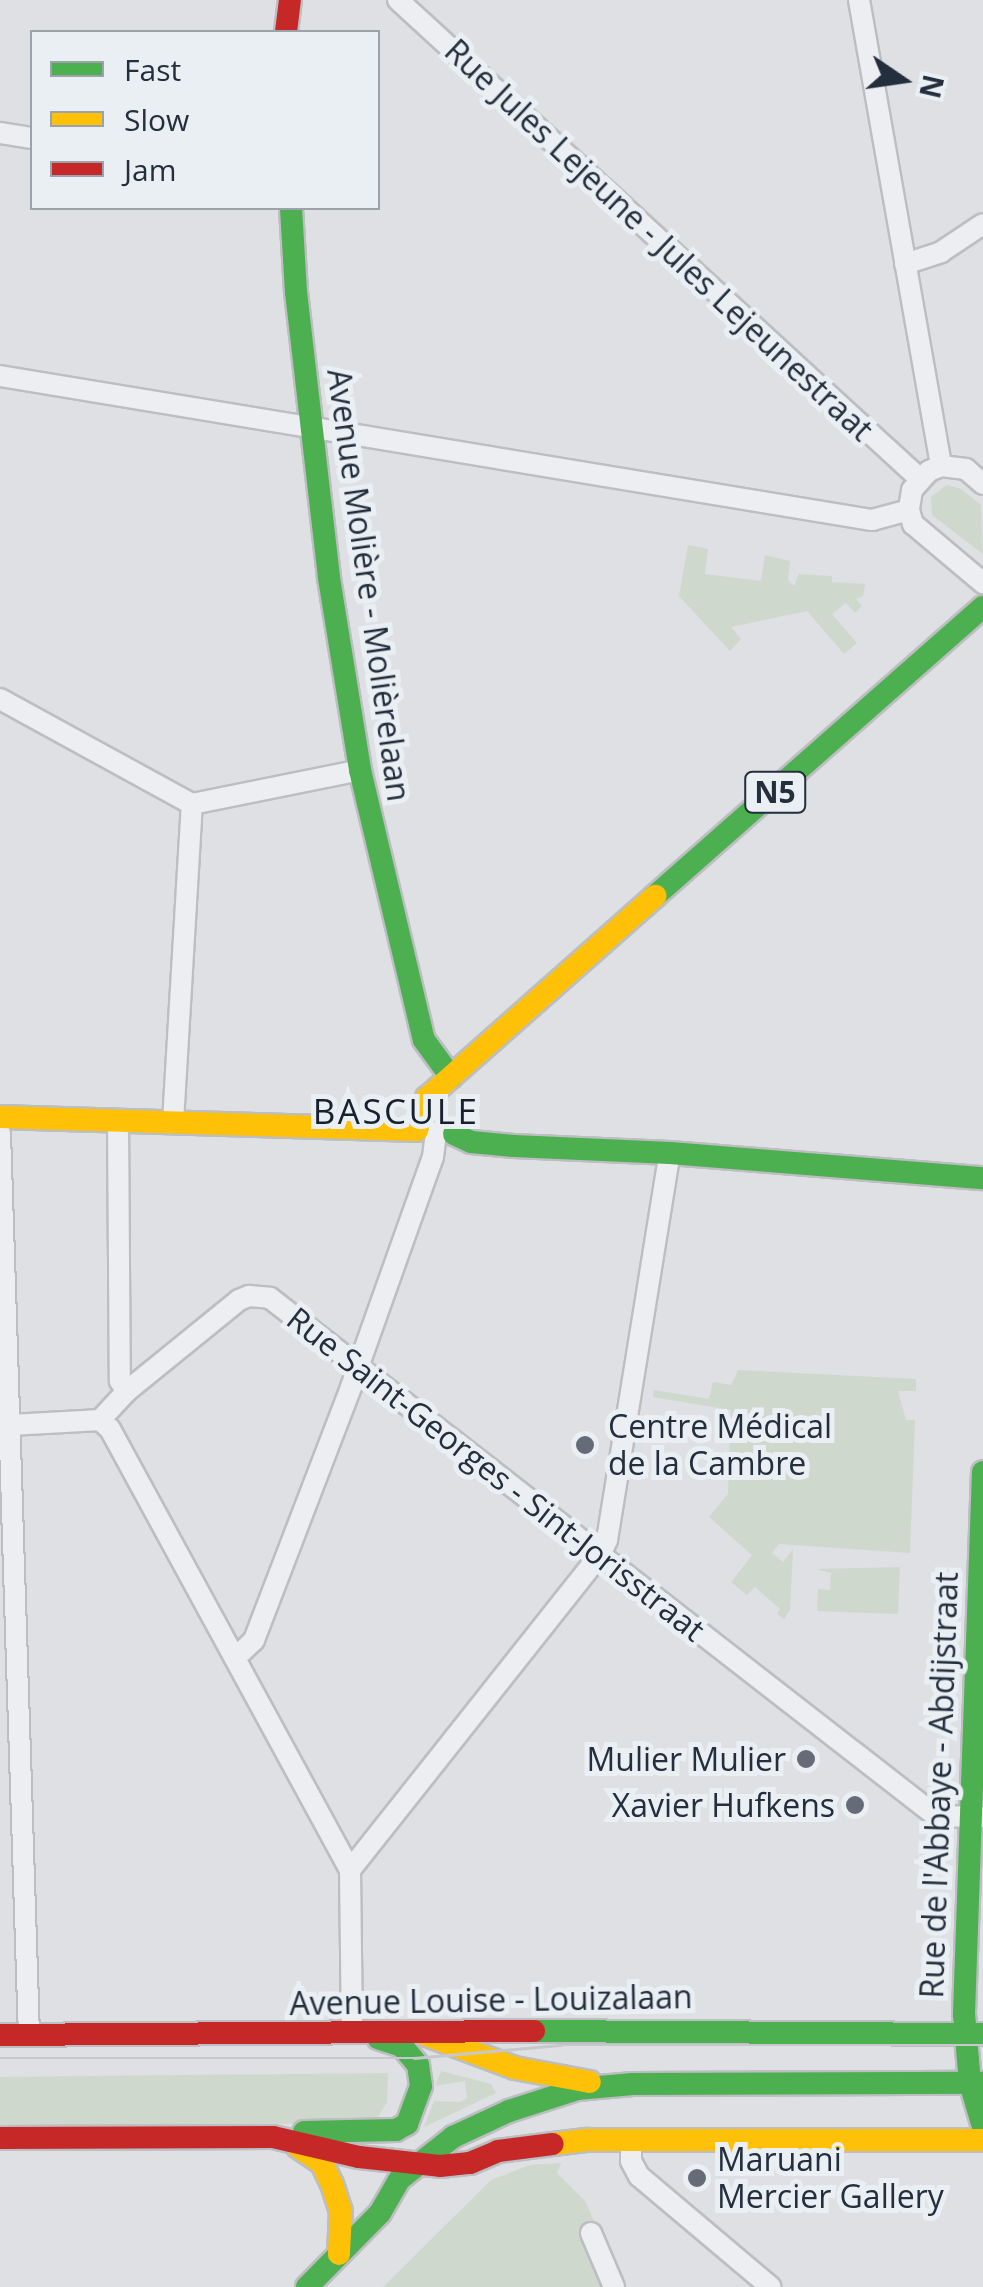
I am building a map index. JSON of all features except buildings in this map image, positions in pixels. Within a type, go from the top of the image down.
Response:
[{"type":"main road","points":[[286,30],[290,0]]},
{"type":"main road","name":"Avenue Molière - Molièrelaan","points":[[291,210],[328,578],[360,770],[424,1040],[451,1077]]},
{"type":"main road","name":"N5","points":[[436,1132],[428,1098],[983,607]]},
{"type":"main road","points":[[0,1117],[436,1132],[472,1129],[515,1135],[532,1145],[983,1178]]},
{"type":"main road","name":"Rue de l'Abbaye - Abdijstraat","points":[[983,1472],[974,2034],[983,2127]]},
{"type":"main road","name":"Avenue Louise - Louizalaan","points":[[0,2035],[930,2031],[974,2034]]},
{"type":"main road","points":[[273,2138],[297,2132],[396,2130],[407,2124],[421,2086],[418,2065],[402,2046],[358,2033]]},
{"type":"main road","points":[[421,2033],[514,2068],[607,2085]]},
{"type":"main road","points":[[380,2213],[400,2179],[453,2137],[509,2111],[577,2089],[607,2085],[978,2091]]},
{"type":"main road","points":[[308,2287],[380,2213],[440,2166],[517,2127],[586,2105],[978,2091]]},
{"type":"main road","points":[[0,2138],[273,2138],[440,2166],[470,2163],[498,2151],[631,2139],[983,2140]]},
{"type":"main road","points":[[273,2138],[307,2151],[322,2163],[341,2211],[340,2254]]},
{"type":"street","name":"Rue Jules Lejeune - Jules Lejeunestraat","points":[[398,0],[920,479]]},
{"type":"street","points":[[859,0],[941,466]]},
{"type":"street","points":[[0,133],[30,138]]},
{"type":"street","points":[[905,264],[940,252],[983,224]]},
{"type":"street","points":[[0,376],[872,520],[909,510]]},
{"type":"street","points":[[983,484],[966,469],[941,466],[920,479],[912,490],[909,510],[913,524],[983,583]]},
{"type":"street","points":[[0,699],[192,804],[360,770]]},
{"type":"street","points":[[173,1122],[192,804]]},
{"type":"street","points":[[118,1120],[120,1380],[127,1391]]},
{"type":"street","points":[[234,1658],[254,1640],[358,1368],[433,1158],[436,1132]]},
{"type":"street","points":[[0,1133],[29,2035]]},
{"type":"street","points":[[350,1870],[600,1555],[612,1529],[670,1153]]},
{"type":"street","name":"Rue Saint-Georges - Sint-Jorisstraat","points":[[100,1420],[127,1391],[249,1296],[270,1298],[936,1816],[977,1817]]},
{"type":"street","points":[[11,1425],[100,1420],[110,1429],[350,1870],[358,2033]]},
{"type":"street","points":[[631,2139],[631,2161],[639,2176],[771,2287]]},
{"type":"street","points":[[591,2234],[614,2287]]},
{"type":"shaded area","points":[[947,485],[961,489],[981,505],[983,554],[932,515],[931,497]]},
{"type":"shaded area","points":[[688,545],[708,549],[705,574],[761,581],[765,555],[790,561],[788,580],[794,586],[799,574],[865,584],[863,596],[856,599],[862,606],[855,613],[846,603],[832,614],[857,643],[844,654],[807,611],[731,627],[741,639],[730,651],[679,596]]},
{"type":"shaded area","points":[[738,1370],[916,1379],[916,1391],[898,1391],[906,1420],[915,1420],[910,1553],[779,1544],[772,1553],[783,1562],[793,1549],[790,1610],[784,1619],[777,1614],[780,1609],[755,1587],[747,1595],[731,1582],[752,1555],[709,1517],[728,1494],[731,1410],[653,1397],[654,1390],[709,1399],[713,1382],[731,1385]]},
{"type":"shaded area","points":[[900,1567],[898,1614],[817,1611],[818,1589],[830,1590],[831,1573],[816,1569]]},
{"type":"shaded area","points":[[441,2071],[491,2084],[496,2093],[424,2127],[434,2101],[460,2102],[467,2098],[465,2081],[435,2086]]},
{"type":"shaded area","points":[[388,2073],[387,2102],[374,2123],[0,2126],[0,2077]]},
{"type":"shaded area","points":[[561,2163],[557,2173],[585,2201],[597,2227],[580,2235],[603,2287],[383,2287],[491,2180],[530,2165]]},
{"type":"tram line","points":[[0,2058],[414,2058],[561,2045],[983,2045]]},
{"type":"traffic: fast","points":[[291,210],[296,292],[329,578],[360,770],[424,1040],[451,1077]]},
{"type":"traffic: fast","points":[[655,896],[983,607]]},
{"type":"traffic: fast","points":[[454,1134],[471,1142],[514,1146],[670,1153],[983,1178]]},
{"type":"traffic: fast","points":[[983,1472],[964,2014],[970,2083],[983,2127]]},
{"type":"traffic: fast","points":[[534,2031],[983,2034]]},
{"type":"traffic: fast","points":[[304,2132],[396,2130],[407,2124],[421,2086],[418,2065],[402,2046],[378,2038]]},
{"type":"traffic: fast","points":[[380,2213],[400,2179],[453,2137],[509,2111],[577,2089],[633,2084],[983,2083]]},
{"type":"traffic: fast","points":[[307,2287],[380,2213]]},
{"type":"traffic: slow","points":[[0,1117],[417,1130],[427,1098],[655,896]]},
{"type":"traffic: slow","points":[[421,2033],[515,2068],[590,2082]]},
{"type":"traffic: slow","points":[[553,2144],[588,2140],[983,2140]]},
{"type":"traffic: slow","points":[[298,2147],[322,2163],[332,2184],[341,2211],[339,2254]]},
{"type":"traffic: jam","points":[[286,30],[290,0]]},
{"type":"traffic: jam","points":[[0,2035],[534,2031]]},
{"type":"traffic: jam","points":[[0,2138],[273,2137],[359,2157],[440,2166],[470,2163],[498,2151],[553,2144]]},
{"type":"place","name":"Centre Médical de la Cambre","points":[[585,1445]]},
{"type":"place","name":"Mulier Mulier","points":[[806,1759]]},
{"type":"place","name":"Xavier Hufkens","points":[[855,1805]]},
{"type":"place","name":"Maruani Mercier Gallery","points":[[697,2178]]},
{"type":"district","name":"BASCULE","points":[[396,1111]]}]
